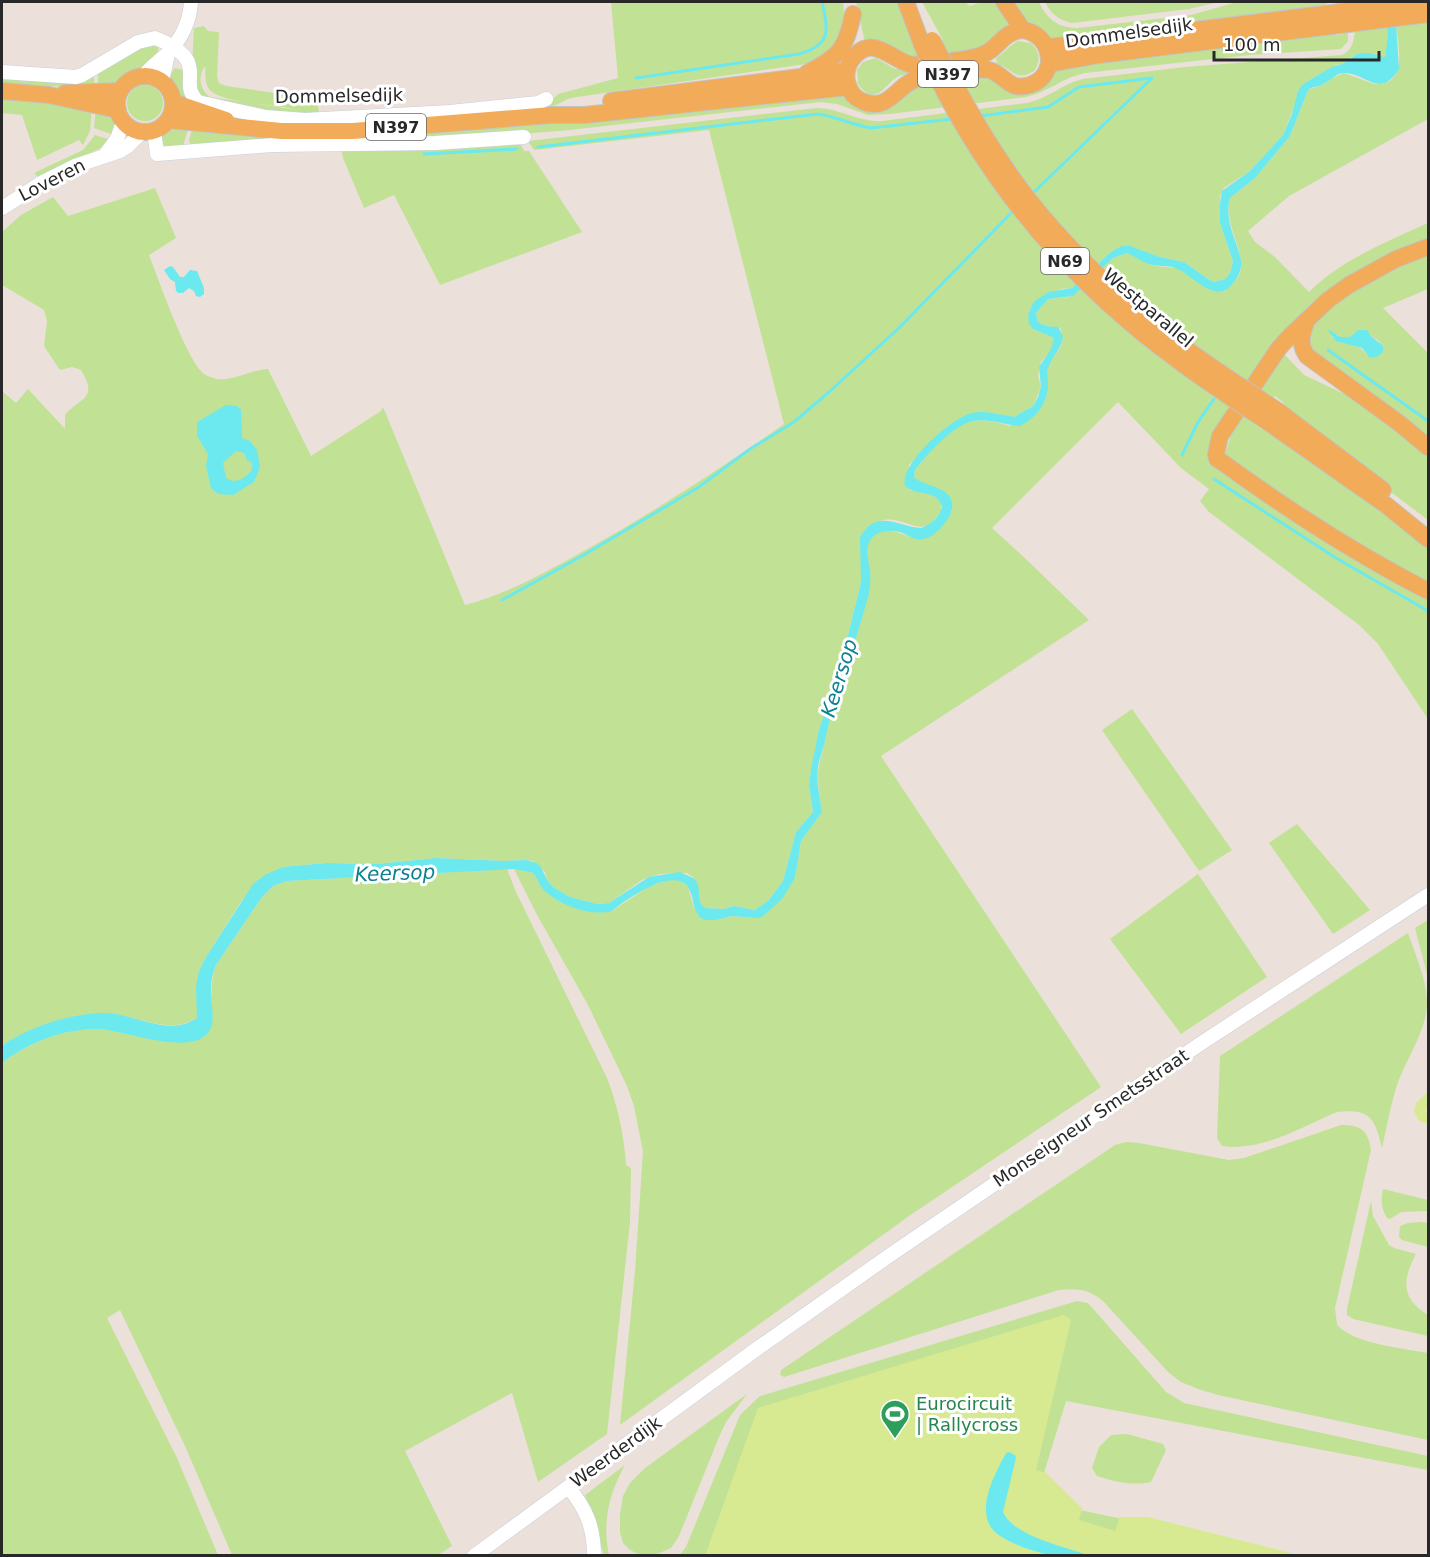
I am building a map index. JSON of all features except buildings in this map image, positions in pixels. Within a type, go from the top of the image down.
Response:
[{"type":"main road","name":"Westparallel","points":[[906,2],[927,43],[1008,172],[1063,240],[1121,297],[1156,327],[1428,539]]},
{"type":"main road","name":"Westparallel","points":[[917,2],[927,43]]},
{"type":"main road","points":[[1004,2],[1023,30],[1039,37],[1047,47],[1049,64]]},
{"type":"main road","points":[[848,79],[851,60],[862,51],[852,8]]},
{"type":"main road","points":[[804,75],[837,56],[849,34],[852,8]]},
{"type":"main road","name":"Dommelsedijk","points":[[1049,64],[1421,8]]},
{"type":"main road","name":"Dommelsedijk","points":[[1047,47],[1333,20]]},
{"type":"main road","name":"N397","points":[[862,51],[879,48],[904,63],[913,65],[986,53],[1006,35],[1023,30]]},
{"type":"main road","name":"N397","points":[[848,79],[855,97],[863,102],[881,104],[892,98],[905,83],[918,78],[990,70],[1006,81],[1022,86],[1041,79],[1049,64]]},
{"type":"main road","name":"Dommelsedijk","points":[[168,120],[281,131],[353,131],[804,75],[848,79]]},
{"type":"main road","points":[[2,92],[49,95],[121,116],[135,130],[148,131],[168,120],[173,102],[168,87],[153,77],[144,76],[130,80],[120,91],[121,116]]},
{"type":"main road","name":"Dommelsedijk","points":[[549,107],[585,115],[848,79]]},
{"type":"main road","points":[[49,95],[72,91],[120,91]]},
{"type":"main road","name":"Dommelsedijk","points":[[173,102],[240,126]]},
{"type":"main road","points":[[1428,247],[1396,259],[1364,276],[1328,300],[1280,348],[1225,427],[1218,442],[1217,459],[1280,504],[1380,565],[1428,591]]},
{"type":"main road","points":[[1306,323],[1301,335],[1301,347],[1307,356],[1428,447]]},
{"type":"main road","name":"Westparallel","points":[[1273,417],[1428,525]]},
{"type":"street","points":[[144,76],[152,65],[170,50],[186,27],[191,2]]},
{"type":"street","points":[[2,72],[76,77],[148,38],[158,39],[170,50]]},
{"type":"street","points":[[162,81],[170,50]]},
{"type":"street","name":"Dommelsedijk","points":[[170,50],[184,56],[189,64],[190,89],[198,102],[266,117],[336,119],[450,112],[538,103],[549,107]]},
{"type":"street","name":"Loveren","points":[[105,155],[117,139],[121,116]]},
{"type":"street","points":[[148,131],[157,154],[272,145],[435,143],[524,137]]},
{"type":"street","name":"Loveren","points":[[2,208],[43,182],[75,166],[120,151],[148,131]]},
{"type":"street","name":"Monseigneur Smetsstraat","points":[[758,1348],[1082,1124],[1428,895]]},
{"type":"street","name":"Weerderdijk","points":[[474,1556],[758,1348]]},
{"type":"street","points":[[568,1487],[585,1510],[592,1527],[594,1556]]},
{"type":"green space","points":[[611,2],[843,2],[845,21],[840,42],[813,63],[570,98],[554,106],[523,111],[245,120],[226,116],[266,119],[548,104],[558,94],[618,78]]},
{"type":"green space","points":[[856,2],[902,2],[916,52],[943,40],[922,2],[965,2],[970,6],[981,2],[1000,2],[1009,25],[981,49],[914,60],[865,42]]},
{"type":"green space","points":[[1008,2],[1039,2],[1050,18],[1071,28],[1191,15],[1237,2],[1326,2],[1326,5],[1258,14],[1241,22],[1054,41],[1028,24]]},
{"type":"green space","points":[[1045,2],[1219,2],[1189,9],[1072,23],[1056,16]]},
{"type":"green space","points":[[1339,2],[1347,2],[1348,41],[1341,49],[1250,55],[1085,73],[1026,97],[890,114],[868,115],[837,104],[821,102],[560,131],[436,140],[192,146],[189,141],[193,126],[220,131],[841,93],[856,105],[915,85],[986,75],[1003,86],[1054,71],[1063,66],[1334,31],[1336,35],[1343,34]]},
{"type":"green space","points":[[1353,2],[1385,2],[1389,36],[1385,57],[1367,54],[1354,56],[1303,84],[1283,135],[1250,171],[1224,188],[1220,196],[1220,223],[1233,261],[1230,273],[1225,279],[1214,282],[1184,262],[1135,248],[1111,252],[1072,288],[1061,289],[1032,305],[1028,315],[1033,329],[1054,338],[1052,349],[1041,362],[1038,375],[1041,387],[1033,406],[1014,417],[964,416],[942,432],[909,465],[909,490],[932,494],[941,502],[941,512],[934,521],[921,527],[892,520],[882,520],[870,526],[861,582],[838,677],[819,729],[809,785],[813,812],[796,832],[783,881],[768,901],[756,910],[734,906],[724,909],[705,908],[700,902],[695,879],[687,873],[660,874],[642,880],[609,903],[597,904],[570,897],[553,887],[547,880],[545,872],[533,861],[526,860],[436,858],[377,864],[326,863],[283,867],[242,900],[206,957],[199,971],[197,1018],[187,1023],[166,1025],[112,1014],[86,1015],[39,1027],[2,1046],[2,391],[16,403],[28,389],[65,429],[65,415],[88,393],[86,380],[81,370],[72,367],[60,370],[44,346],[47,321],[44,310],[2,285],[2,232],[21,215],[53,197],[68,216],[155,188],[176,238],[149,255],[181,336],[197,366],[204,374],[217,379],[268,369],[311,456],[381,411],[383,407],[465,605],[496,595],[554,568],[685,491],[784,424],[709,130],[534,150],[528,141],[817,108],[834,110],[865,120],[882,121],[1027,103],[1083,79],[1185,67],[1342,55],[1352,46],[1354,39]]},
{"type":"green space","points":[[1428,20],[1428,119],[1289,196],[1248,231],[1255,242],[1275,257],[1309,292],[1350,261],[1428,223],[1428,239],[1342,282],[1213,434],[1209,446],[1210,453],[1428,595],[1428,719],[1378,644],[1359,625],[1209,512],[1200,501],[1209,489],[1181,468],[1118,402],[992,528],[1089,620],[881,756],[1101,1087],[909,1216],[620,1425],[635,1271],[643,1152],[634,1106],[627,1086],[588,1005],[514,869],[533,873],[537,876],[540,885],[561,902],[572,906],[612,911],[648,887],[668,880],[680,880],[688,887],[694,908],[704,920],[732,916],[756,918],[795,878],[801,841],[822,812],[818,785],[819,768],[834,705],[848,666],[861,616],[869,568],[867,545],[872,537],[881,531],[891,530],[919,538],[930,536],[940,528],[952,511],[914,477],[915,470],[940,441],[964,424],[982,420],[1010,426],[1039,408],[1045,401],[1048,368],[1061,345],[1062,335],[1060,328],[1038,322],[1036,313],[1048,299],[1069,297],[1075,294],[1113,258],[1127,253],[1155,266],[1177,268],[1213,291],[1225,291],[1237,279],[1241,269],[1239,250],[1230,219],[1230,198],[1255,178],[1290,136],[1308,90],[1344,73],[1374,84],[1385,83],[1392,79],[1399,63],[1396,24]]},
{"type":"green space","points":[[204,26],[208,31],[219,32],[217,77],[219,83],[226,86],[317,99],[319,113],[303,116],[205,101],[191,86],[194,28]],"holes":[[[205,66],[207,86],[215,94],[237,101],[297,110],[210,97],[206,94],[201,82],[201,74]]]},
{"type":"green space","points":[[1018,41],[1031,43],[1038,57],[1038,64],[1034,71],[1022,76],[997,64],[996,58]]},
{"type":"green space","points":[[144,42],[159,46],[158,51],[143,68],[126,76],[115,85],[98,88],[98,69]]},
{"type":"green space","points":[[876,58],[895,69],[915,69],[915,73],[899,76],[879,92],[870,94],[858,84],[857,70],[863,62]]},
{"type":"green space","points":[[175,68],[183,70],[196,102],[179,98],[169,76]]},
{"type":"green space","points":[[2,74],[94,75],[94,88],[2,84]]},
{"type":"green space","points":[[145,85],[158,90],[163,103],[158,116],[145,121],[132,116],[127,103],[132,90]]},
{"type":"green space","points":[[2,98],[92,107],[90,131],[83,145],[79,140],[37,160],[22,115],[2,113]]},
{"type":"green space","points":[[96,107],[113,116],[114,135],[94,128]]},
{"type":"green space","points":[[189,126],[183,146],[169,148],[162,144],[162,133],[170,127]]},
{"type":"green space","points":[[95,135],[111,140],[101,148],[38,177],[34,173],[83,150]]},
{"type":"green space","points":[[515,142],[522,146],[524,151],[529,151],[582,232],[440,285],[394,195],[364,208],[341,148]]},
{"type":"green space","points":[[1428,254],[1428,289],[1383,308],[1428,353],[1428,438],[1316,358],[1311,348],[1310,337],[1319,318],[1339,300],[1387,271]],"holes":[[[1354,333],[1369,334],[1380,342],[1367,355],[1360,348],[1331,336],[1337,334],[1350,338]]]},
{"type":"green space","points":[[1285,355],[1304,375],[1355,399],[1428,453],[1428,520],[1315,435],[1275,396],[1255,425],[1266,430],[1428,543],[1428,587],[1330,531],[1225,454],[1233,428]]},
{"type":"green space","points":[[1132,709],[1232,850],[1199,871],[1102,730]]},
{"type":"green space","points":[[1297,824],[1370,910],[1333,934],[1269,843]]},
{"type":"green space","points":[[507,869],[516,892],[607,1078],[620,1121],[626,1165],[631,1168],[630,1222],[607,1434],[538,1482],[512,1393],[405,1451],[452,1546],[438,1555],[232,1555],[185,1446],[120,1310],[107,1318],[177,1458],[218,1555],[2,1556],[2,1063],[25,1048],[52,1036],[81,1030],[109,1030],[160,1040],[191,1042],[212,1024],[212,987],[216,965],[262,897],[273,886],[286,881]]},
{"type":"green space","points":[[1198,874],[1267,977],[1181,1034],[1110,939]]},
{"type":"green space","points":[[1428,920],[1428,978],[1415,928]]},
{"type":"green space","points":[[1408,933],[1425,983],[1426,1010],[1421,1031],[1398,1082],[1382,1148],[1377,1130],[1370,1118],[1364,1114],[1348,1111],[1337,1112],[1266,1142],[1237,1147],[1222,1146],[1217,1138],[1220,1056]]},
{"type":"green space","points":[[1428,1092],[1428,1107],[1425,1111],[1428,1114],[1428,1124],[1419,1121],[1414,1111],[1416,1103]]},
{"type":"green space","points":[[1341,1125],[1354,1126],[1362,1130],[1368,1138],[1371,1150],[1335,1308],[1337,1325],[1355,1337],[1367,1341],[1428,1353],[1428,1440],[1218,1395],[1181,1382],[1168,1372],[1103,1301],[1093,1294],[1077,1289],[1059,1290],[784,1377],[780,1375],[781,1370],[1115,1145],[1126,1142],[1139,1143],[1229,1160],[1244,1158]]},
{"type":"green space","points":[[1383,1189],[1428,1200],[1428,1211],[1401,1212],[1390,1219],[1387,1218],[1382,1204]]},
{"type":"green space","points":[[1371,1201],[1373,1216],[1389,1245],[1416,1254],[1408,1272],[1407,1288],[1413,1302],[1428,1315],[1428,1336],[1353,1319],[1347,1315]]},
{"type":"green space","points":[[1420,1222],[1428,1223],[1428,1247],[1402,1240],[1399,1237],[1400,1226]]},
{"type":"green space","name":"Eurocircuit | Rallycross","points":[[1077,1301],[1088,1303],[1166,1392],[1184,1403],[1428,1456],[1428,1470],[1066,1401],[1044,1473],[1080,1510],[1294,1555],[679,1556],[686,1547],[740,1415],[760,1396]]},
{"type":"green space","name":"Eurocircuit | Rallycross","points":[[1064,1315],[1071,1320],[1036,1470],[1046,1473],[1082,1508],[1079,1520],[1115,1531],[1120,1517],[1148,1517],[1299,1555],[705,1556],[758,1408]]},
{"type":"green space","points":[[747,1394],[726,1422],[679,1536],[671,1548],[655,1555],[640,1555],[630,1550],[623,1543],[620,1532],[620,1515],[623,1496],[630,1483],[645,1468]]},
{"type":"green space","points":[[1127,1434],[1163,1444],[1166,1450],[1151,1482],[1137,1484],[1117,1482],[1097,1476],[1092,1468],[1099,1447],[1111,1435]]},
{"type":"green space","points":[[625,1465],[608,1508],[606,1531],[609,1555],[604,1555],[585,1495]]},
{"type":"water","name":"Keersop","points":[[1385,2],[1396,24],[1399,69],[1386,83],[1374,83],[1343,73],[1308,90],[1290,136],[1255,178],[1230,198],[1229,221],[1241,263],[1238,276],[1227,289],[1220,292],[1212,291],[1182,271],[1149,264],[1127,253],[1113,258],[1073,296],[1048,299],[1036,313],[1038,322],[1046,326],[1058,327],[1063,336],[1048,368],[1046,398],[1036,414],[1020,426],[985,420],[965,424],[941,441],[915,470],[914,477],[919,481],[939,488],[949,496],[952,501],[951,512],[941,528],[927,538],[917,539],[900,532],[887,531],[878,533],[869,543],[867,553],[870,570],[868,597],[833,708],[818,767],[822,812],[801,841],[795,878],[782,899],[762,917],[732,916],[704,920],[696,910],[690,891],[684,883],[675,880],[664,881],[652,886],[612,911],[604,912],[585,911],[566,905],[549,895],[533,873],[514,869],[286,881],[273,886],[262,897],[216,965],[211,985],[211,1028],[199,1040],[171,1042],[108,1030],[84,1030],[46,1038],[2,1063],[2,1046],[24,1033],[66,1018],[107,1013],[175,1026],[197,1018],[196,986],[199,971],[206,957],[253,884],[265,875],[283,867],[326,863],[377,864],[436,858],[526,860],[537,863],[541,867],[553,887],[570,897],[597,904],[609,903],[649,877],[680,872],[695,879],[700,902],[705,908],[724,909],[734,906],[755,910],[768,901],[783,881],[796,832],[813,812],[809,785],[811,769],[819,729],[838,677],[861,582],[860,537],[866,528],[880,521],[921,528],[932,522],[941,510],[939,500],[905,486],[910,466],[918,454],[940,432],[972,413],[988,412],[1014,417],[1033,406],[1041,387],[1039,367],[1051,349],[1054,338],[1033,329],[1029,324],[1028,315],[1036,300],[1049,292],[1072,288],[1111,252],[1122,246],[1130,246],[1160,257],[1184,262],[1214,282],[1225,279],[1230,273],[1233,261],[1220,223],[1222,191],[1250,171],[1283,135],[1298,91],[1303,84],[1357,54],[1368,53],[1385,57],[1388,36]]},
{"type":"water","points":[[170,266],[180,277],[184,277],[190,270],[197,271],[204,294],[200,297],[196,296],[189,288],[183,293],[178,293],[175,282],[164,270]]},
{"type":"water","points":[[1327,329],[1341,337],[1350,337],[1358,330],[1367,330],[1383,346],[1383,352],[1377,357],[1370,358],[1362,348],[1336,341]]},
{"type":"water","points":[[226,405],[241,409],[242,438],[250,441],[257,450],[260,467],[254,482],[233,495],[218,494],[211,488],[206,466],[208,454],[197,436],[197,422]],"holes":[[[236,451],[244,453],[247,460],[252,463],[252,470],[240,480],[233,481],[226,478],[223,463]]]},
{"type":"water","points":[[1009,1452],[1016,1458],[1003,1512],[1009,1520],[1017,1528],[1041,1540],[1088,1555],[1055,1556],[1038,1552],[1008,1541],[993,1530],[986,1515],[987,1497],[998,1469],[1006,1453]]},
{"type":"waterway","points":[[636,78],[799,54],[810,50],[817,46],[825,35],[826,21],[822,2]]},
{"type":"waterway","points":[[980,116],[1048,107],[1079,87],[1152,78],[1031,195]]},
{"type":"waterway","points":[[538,147],[818,114],[871,128],[952,119]]},
{"type":"waterway","points":[[424,154],[517,149]]},
{"type":"waterway","points":[[502,600],[699,487],[750,449],[794,422],[900,327],[1015,209]]},
{"type":"waterway","points":[[1328,350],[1428,421]]},
{"type":"waterway","points":[[1182,455],[1198,422],[1214,399]]},
{"type":"waterway","points":[[1214,479],[1336,558],[1428,611]]},
{"type":"place","name":"Eurocircuit | Rallycross","points":[[895,1440]]}]
